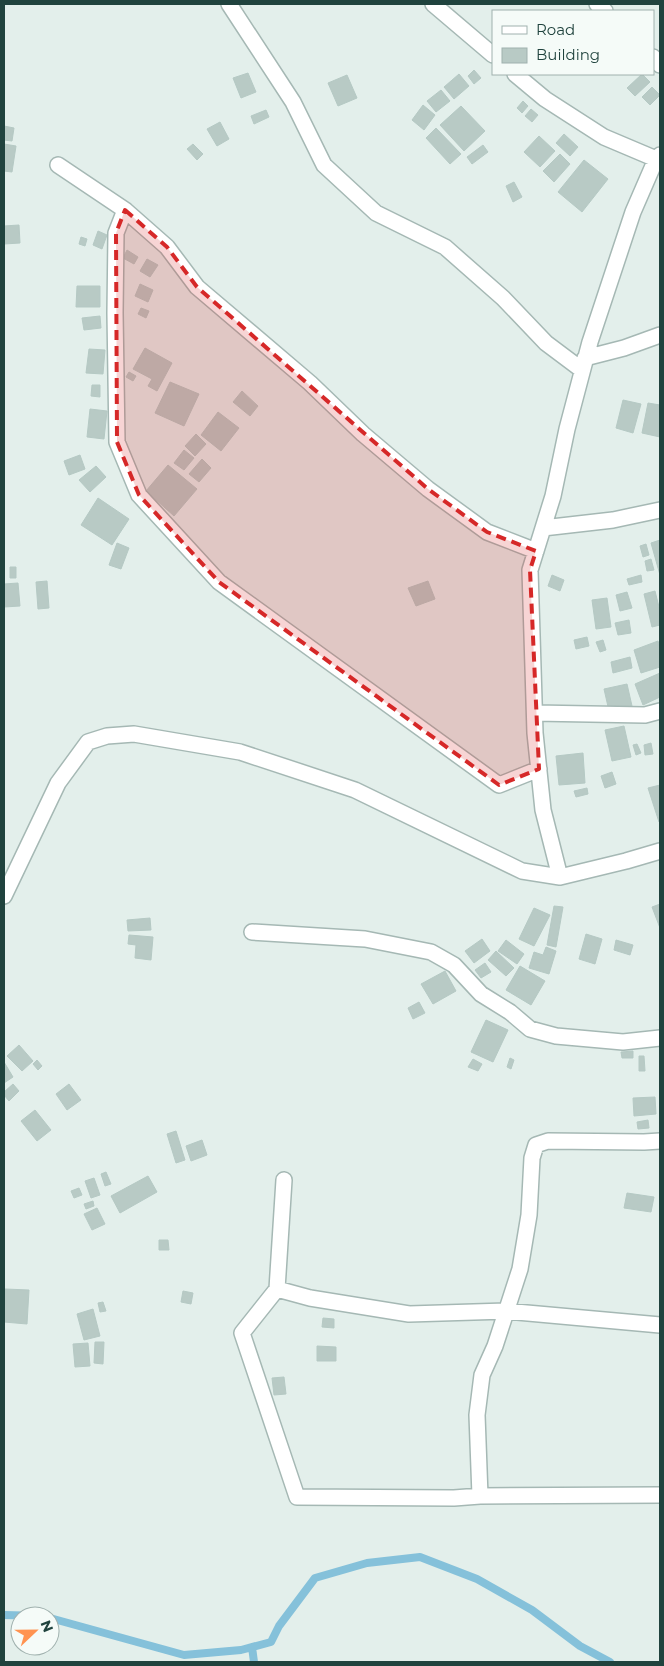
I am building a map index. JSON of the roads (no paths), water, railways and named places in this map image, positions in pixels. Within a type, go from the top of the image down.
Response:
[{"type":"street","points":[[229,4],[294,102],[324,166],[376,214],[445,247],[503,298],[546,343],[584,364]]},
{"type":"street","points":[[433,4],[492,54]]},
{"type":"street","points":[[516,75],[545,99],[604,137],[658,157],[633,212],[584,364],[552,496],[530,570],[535,732],[543,810],[560,877]]},
{"type":"street","points":[[58,165],[125,210],[167,247],[197,287],[310,383],[363,434],[421,483],[487,532],[536,551]]},
{"type":"street","points":[[125,210],[116,233],[114,313],[117,442],[139,495],[219,582],[500,785],[539,769]]},
{"type":"street","points":[[584,364],[660,335]]},
{"type":"street","points":[[543,528],[613,520],[660,510]]},
{"type":"street","points":[[534,713],[645,715],[660,711]]},
{"type":"street","points":[[5,890],[58,783],[88,742],[107,736],[134,734],[240,752],[346,787],[522,871],[560,877],[660,851]]},
{"type":"street","points":[[252,932],[365,939],[431,952],[454,965],[480,994],[510,1012],[530,1029],[556,1036],[623,1042],[660,1038]]},
{"type":"street","points":[[480,1496],[477,1415],[482,1375],[495,1346],[520,1270],[529,1215],[532,1158],[536,1145],[548,1141],[660,1141]]},
{"type":"street","points":[[284,1180],[277,1289],[242,1333],[297,1497],[454,1498],[480,1496],[660,1495]]},
{"type":"street","points":[[277,1289],[310,1298],[410,1314],[506,1311],[660,1325]]},
{"type":"waterway","points":[[60,1621],[184,1655],[241,1650],[271,1642],[279,1626],[315,1578],[367,1563],[420,1557],[477,1579],[532,1610],[580,1646],[610,1662]]},
{"type":"waterway","points":[[4,1615],[10,1615]]},
{"type":"waterway","points":[[252,1647],[254,1662]]}]
